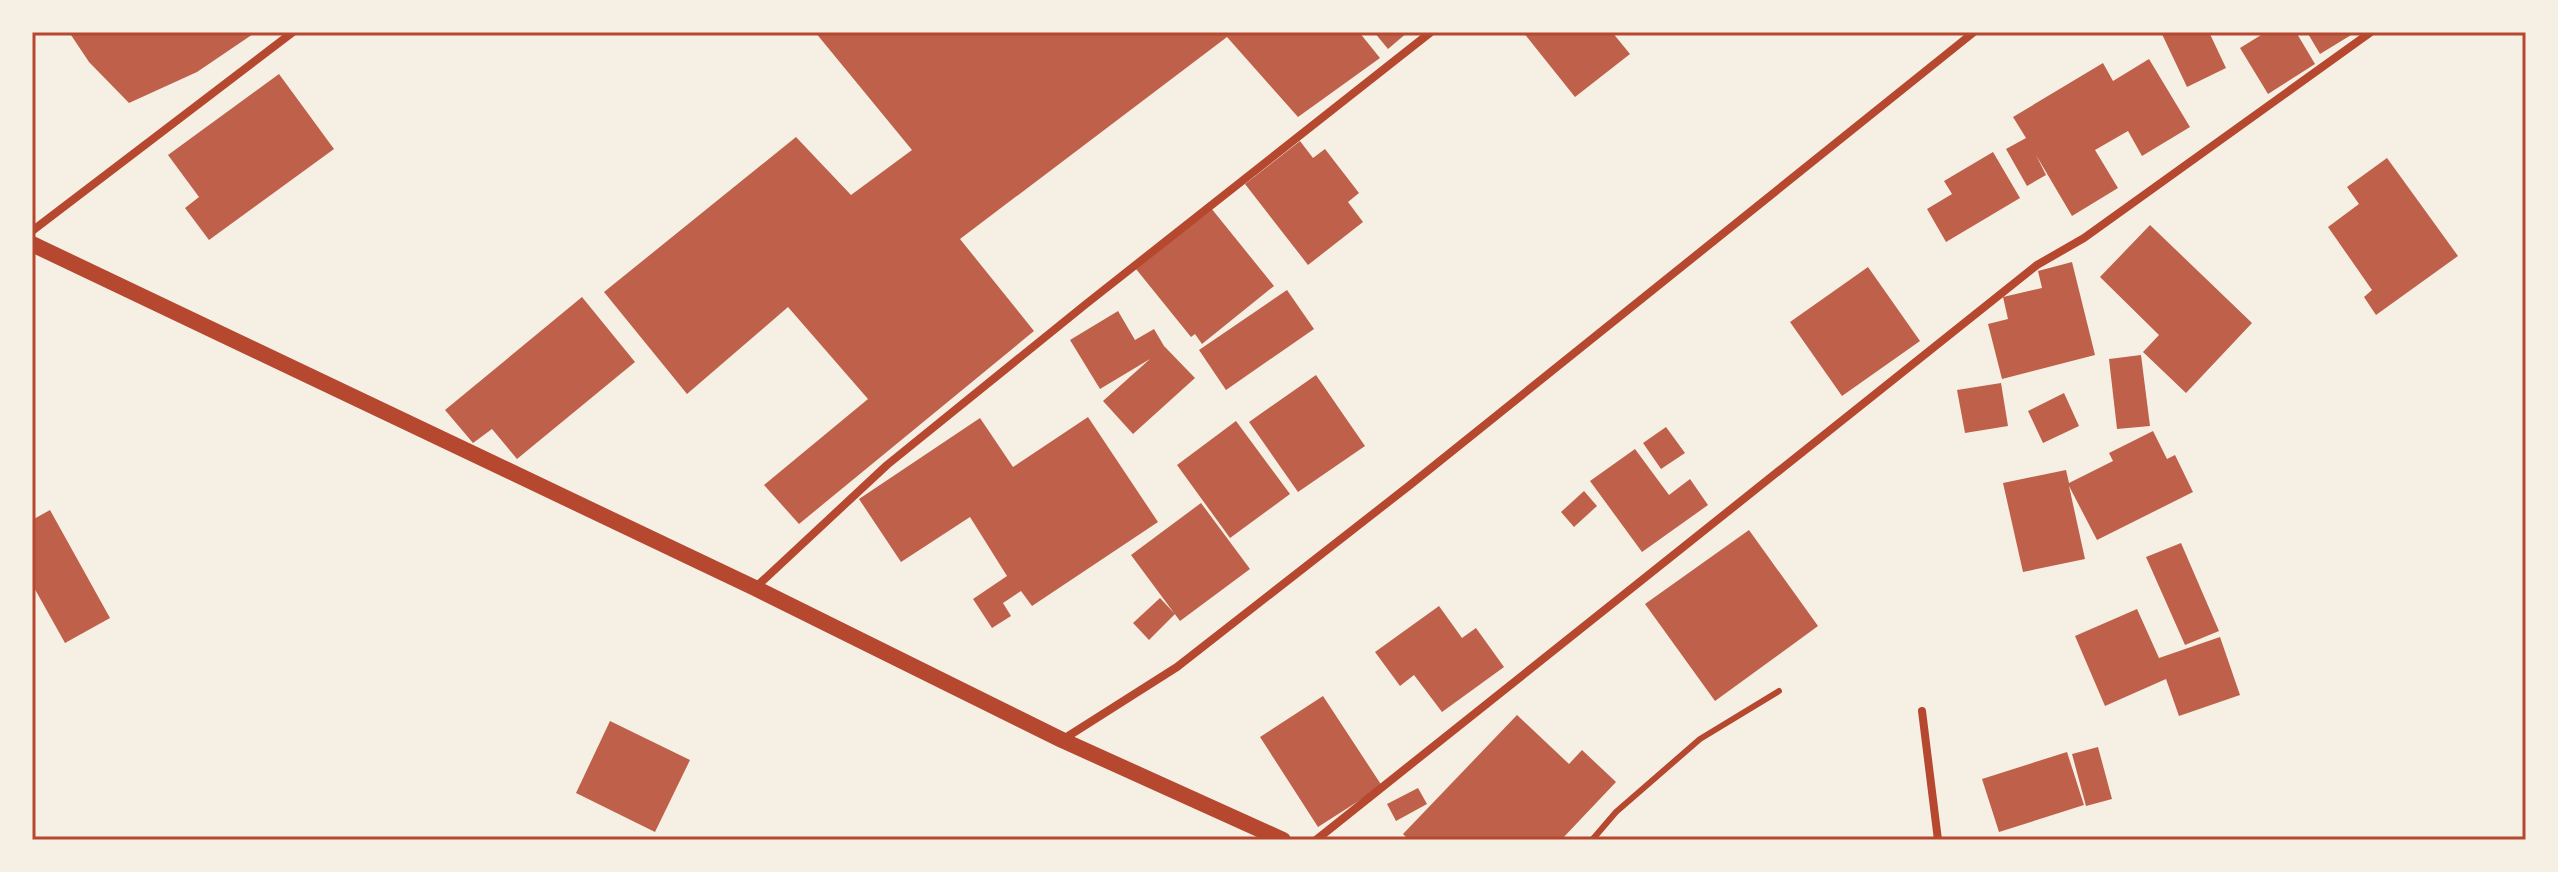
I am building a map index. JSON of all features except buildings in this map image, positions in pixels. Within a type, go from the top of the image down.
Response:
[{"type":"main road","points":[[32,244],[755,588],[1062,740],[1283,840]]},
{"type":"street","points":[[32,231],[293,32]]},
{"type":"street","points":[[755,588],[887,465],[1133,266],[1431,32]]},
{"type":"street","points":[[1062,740],[1190,658],[1974,32]]},
{"type":"street","points":[[1316,840],[2037,265],[2084,238],[2371,32]]},
{"type":"street","points":[[1922,711],[1938,840]]},
{"type":"lane","points":[[1592,840],[1616,812],[1700,739],[1779,691]]}]
